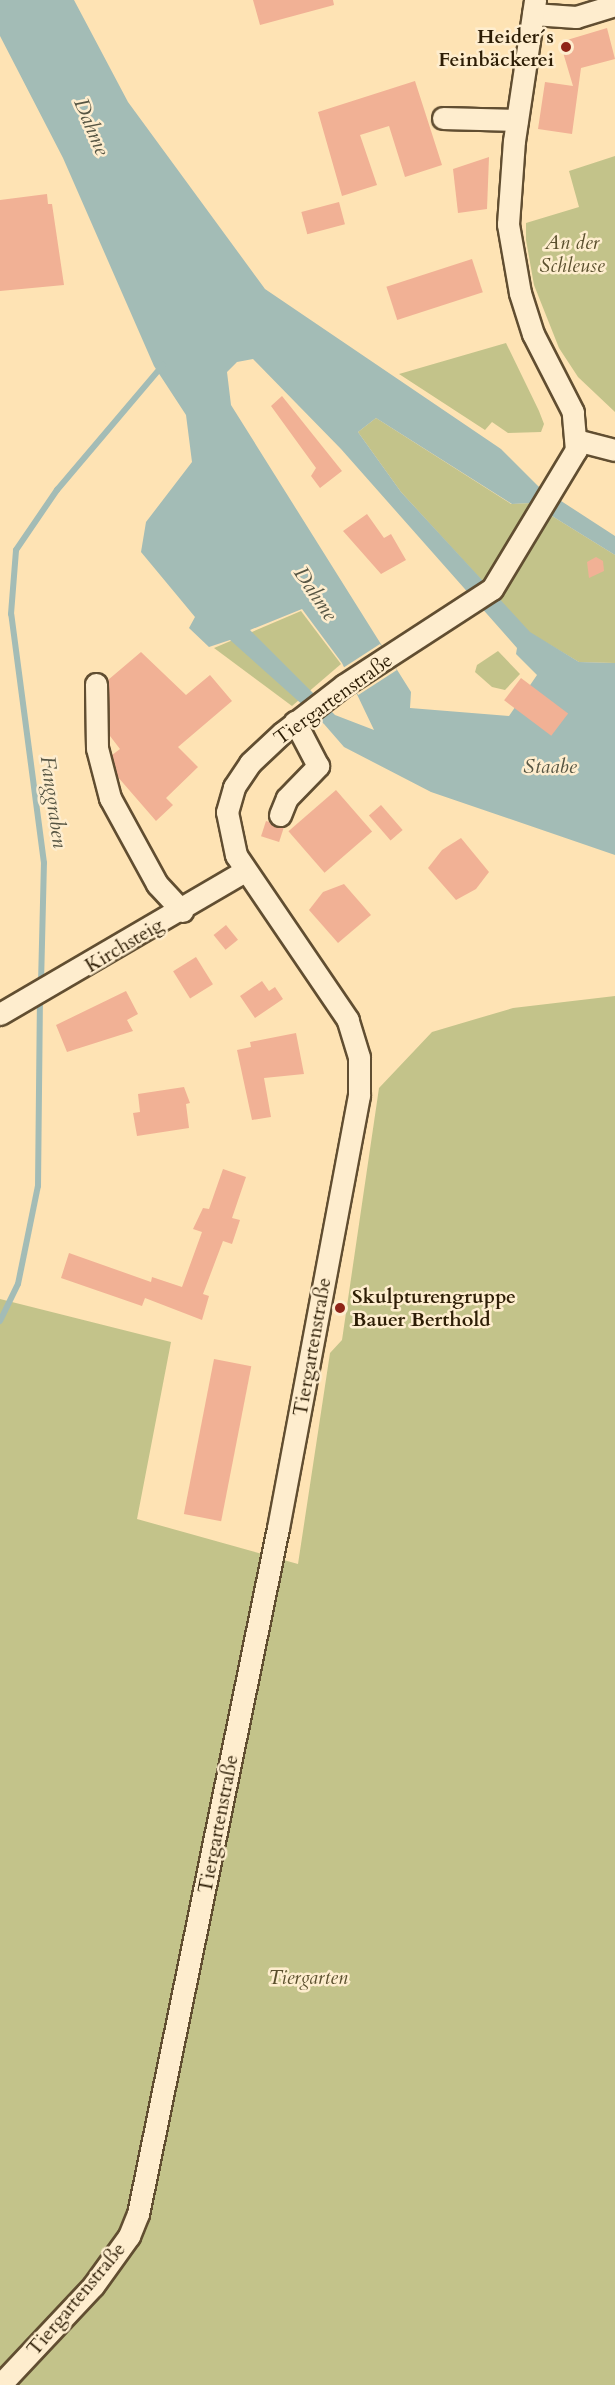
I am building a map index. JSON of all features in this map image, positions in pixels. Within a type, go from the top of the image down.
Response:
[{"type":"street","points":[[615,5],[576,17],[534,7],[509,183],[511,257],[533,334],[573,412],[576,440],[615,450]]},
{"type":"street","points":[[443,118],[516,130]]},
{"type":"street","name":"Tiergartenstraße","points":[[0,2385],[93,2286],[129,2236],[138,2214],[276,1540],[359,1095],[359,1058],[341,1005],[245,871],[228,832],[227,812],[234,787],[250,764],[299,719],[325,699],[484,596],[572,462],[576,440]]},
{"type":"street","points":[[96,684],[97,748],[110,798],[158,884],[182,911]]},
{"type":"street","points":[[280,815],[287,798],[318,766],[299,719]]},
{"type":"street","name":"Kirchsteig","points":[[0,1014],[52,988],[245,871]]},
{"type":"green space","name":"An der Schleuse","points":[[615,156],[615,412],[578,377],[559,348],[534,285],[526,240],[526,223],[579,207],[569,171]]},
{"type":"green space","points":[[506,343],[539,411],[544,424],[541,432],[508,433],[492,422],[485,430],[399,374]]},
{"type":"green space","points":[[376,418],[511,504],[531,503],[615,555],[615,663],[579,662],[530,633],[401,492],[358,432]]},
{"type":"green space","points":[[301,611],[341,664],[292,706],[214,648]]},
{"type":"green space","points":[[498,651],[520,674],[505,690],[492,687],[475,672],[477,665]]},
{"type":"green space","name":"Tiergarten","points":[[615,996],[615,2385],[0,2385],[0,1299],[171,1342],[137,1519],[298,1564],[330,1353],[342,1340],[379,1088],[432,1032],[513,1008]]},
{"type":"water","points":[[0,0],[74,0],[128,102],[265,289],[501,449],[538,486],[615,536],[615,555],[531,503],[512,504],[376,418],[358,432],[401,492],[530,632],[579,662],[615,663],[615,855],[431,792],[344,747],[324,724],[230,640],[209,647],[189,628],[195,617],[141,552],[146,522],[192,462],[186,415],[154,366],[63,158],[0,36]],"holes":[[[253,359],[341,449],[517,648],[516,654],[537,675],[509,716],[410,708],[411,692],[231,405],[227,372],[237,362]],[[302,609],[342,663],[374,730],[335,715],[250,630]]]},
{"type":"pier","points":[[380,644],[397,670],[358,695],[341,669]]},
{"type":"building","points":[[253,0],[333,0],[334,5],[260,25]]},
{"type":"building","points":[[607,28],[615,59],[581,68],[572,134],[538,129],[545,82],[573,86],[562,49],[567,40]]},
{"type":"building","points":[[415,81],[442,165],[405,177],[389,126],[360,135],[377,185],[342,196],[318,112]]},
{"type":"building","points":[[489,157],[487,209],[458,213],[453,169]]},
{"type":"building","points":[[47,194],[48,204],[52,204],[64,285],[0,291],[0,200]]},
{"type":"building","points":[[339,202],[345,224],[307,234],[301,212]]},
{"type":"building","points":[[472,259],[483,292],[397,320],[386,287]]},
{"type":"building","points":[[282,396],[342,471],[320,488],[311,476],[316,468],[271,406]]},
{"type":"building","points":[[367,514],[384,538],[391,534],[406,560],[381,574],[343,531]]},
{"type":"building","points":[[596,557],[603,561],[604,571],[589,578],[587,562]]},
{"type":"building","points":[[141,652],[186,695],[210,675],[232,701],[178,747],[198,767],[166,798],[173,805],[156,821],[117,776],[112,755],[120,749],[110,736],[108,680]]},
{"type":"building","points":[[521,678],[568,714],[551,736],[504,700]]},
{"type":"building","points":[[336,790],[372,832],[325,873],[288,831]]},
{"type":"building","points":[[381,805],[403,830],[391,840],[369,815]]},
{"type":"building","points":[[266,821],[284,827],[279,842],[261,836]]},
{"type":"building","points":[[461,838],[489,872],[476,889],[456,900],[428,868],[442,850]]},
{"type":"building","points":[[344,884],[371,915],[338,943],[309,910],[323,892]]},
{"type":"building","points":[[226,925],[238,940],[226,950],[214,935]]},
{"type":"building","points":[[196,957],[213,984],[190,998],[173,971]]},
{"type":"building","points":[[262,981],[269,991],[275,987],[283,999],[255,1018],[240,996]]},
{"type":"building","points":[[126,991],[138,1014],[127,1020],[133,1031],[67,1052],[56,1025]]},
{"type":"building","points":[[296,1033],[304,1074],[264,1078],[271,1117],[252,1120],[237,1050],[251,1047],[250,1042]]},
{"type":"building","points":[[184,1087],[190,1103],[186,1104],[189,1128],[137,1136],[133,1113],[140,1112],[138,1094]]},
{"type":"building","points":[[223,1169],[246,1177],[232,1218],[240,1220],[232,1244],[223,1241],[203,1294],[209,1296],[202,1320],[145,1298],[142,1306],[61,1278],[69,1253],[151,1282],[152,1277],[182,1287],[202,1232],[193,1229],[203,1208],[209,1209]]},
{"type":"building","points":[[214,1359],[251,1366],[221,1521],[184,1514]]},
{"type":"waterway","name":"Fanggraben","points":[[41,984],[44,863],[11,614],[16,550],[57,490],[163,365]]},
{"type":"waterway","name":"Fanggraben","points":[[0,1321],[18,1284],[38,1186],[40,998]]},
{"type":"place","name":"Heider´s Feinbäckerei","points":[[566,47]]},
{"type":"place","name":"Skulpturengruppe Bauer Berthold","points":[[340,1308]]},
{"type":"water label","name":"Dahme","points":[[91,127]]},
{"type":"water label","name":"Dahme","points":[[315,594]]},
{"type":"water label","name":"Staabe","points":[[550,767]]}]
